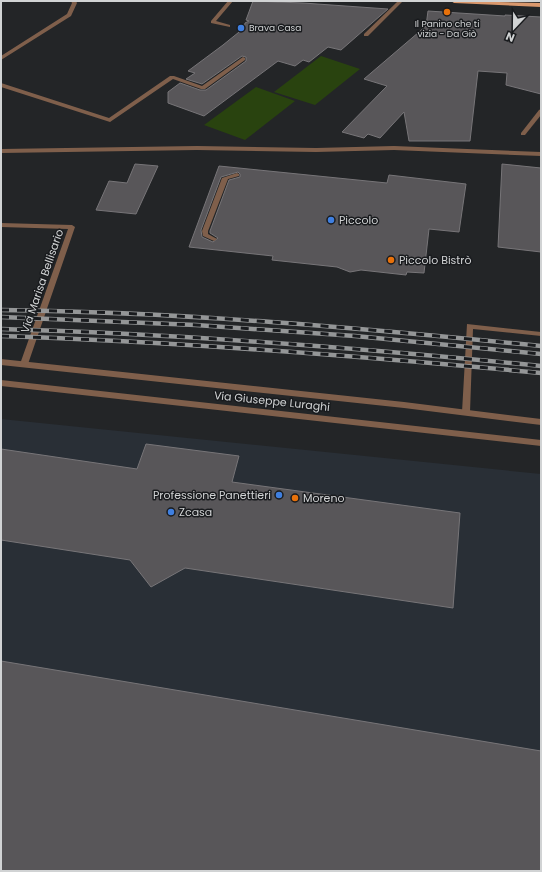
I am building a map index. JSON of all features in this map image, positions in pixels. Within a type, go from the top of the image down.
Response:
[{"type":"main road","points":[[454,1],[541,5]]},
{"type":"street","points":[[1,58],[69,15],[76,3],[73,1]]},
{"type":"street","points":[[191,1],[209,1]]},
{"type":"street","points":[[228,26],[213,22],[231,1]]},
{"type":"street","points":[[366,35],[401,1]]},
{"type":"street","points":[[1,85],[110,120],[172,77],[203,88],[243,59]]},
{"type":"street","points":[[523,134],[541,111]]},
{"type":"street","points":[[1,151],[197,148],[316,150],[394,148],[541,154]]},
{"type":"street","points":[[214,239],[205,235],[205,231],[225,178],[237,175]]},
{"type":"street","name":"Via Marisa Bellisario","points":[[1,226],[72,227],[24,364]]},
{"type":"street","points":[[466,412],[470,326],[541,334]]},
{"type":"street","name":"Via Giuseppe Luraghi","points":[[1,362],[466,412],[541,422]]},
{"type":"street","name":"Via Giuseppe Luraghi","points":[[1,382],[541,443]]},
{"type":"shaded area","points":[[1,419],[541,474],[541,871],[1,871]]},
{"type":"green space","points":[[321,56],[360,69],[315,105],[274,92]]},
{"type":"green space","points":[[256,87],[295,101],[245,140],[204,125]]},
{"type":"building","points":[[253,1],[388,9],[341,50],[328,47],[309,62],[303,60],[295,66],[278,61],[204,116],[168,103],[168,92],[180,83],[200,90],[206,90],[246,61],[246,57],[242,56],[202,84],[186,79],[195,73],[188,71],[244,28],[245,23],[249,21],[246,20]]},
{"type":"building","points":[[428,11],[541,17],[541,94],[506,85],[507,73],[478,71],[470,141],[409,141],[404,112],[380,138],[368,134],[364,138],[342,132],[387,86],[364,79],[426,26]]},
{"type":"building","points":[[135,164],[158,166],[136,214],[96,210],[109,181],[127,183]]},
{"type":"building","points":[[502,164],[541,168],[541,252],[498,247]]},
{"type":"building","points":[[219,166],[387,183],[389,175],[466,184],[459,232],[429,229],[424,273],[407,272],[406,275],[361,270],[350,272],[337,267],[272,260],[273,256],[189,247]],"holes":[[[238,172],[240,177],[229,180],[210,231],[210,233],[218,238],[213,242],[202,237],[201,230],[221,177]]]},
{"type":"building","points":[[146,444],[239,456],[232,482],[460,513],[453,608],[185,568],[151,587],[130,560],[1,540],[1,449],[137,469]]},
{"type":"building","points":[[1,661],[541,751],[541,871],[1,871]]},
{"type":"railway","points":[[1,310],[69,311],[271,322],[541,346]]},
{"type":"railway","points":[[1,317],[196,325],[355,336],[541,354]]},
{"type":"railway","points":[[1,329],[204,338],[406,353],[541,366]]},
{"type":"railway","points":[[1,336],[271,350],[541,373]]},
{"type":"place","name":"Il Panino che ti vizia - Da Giò","points":[[447,12]]},
{"type":"place","name":"Brava Casa","points":[[241,28]]},
{"type":"place","name":"Piccolo","points":[[331,220]]},
{"type":"place","name":"Piccolo Bistrò","points":[[391,260]]},
{"type":"place","name":"Professione Panettieri","points":[[279,495]]},
{"type":"place","name":"Moreno","points":[[295,498]]},
{"type":"place","name":"Zcasa","points":[[171,512]]}]
